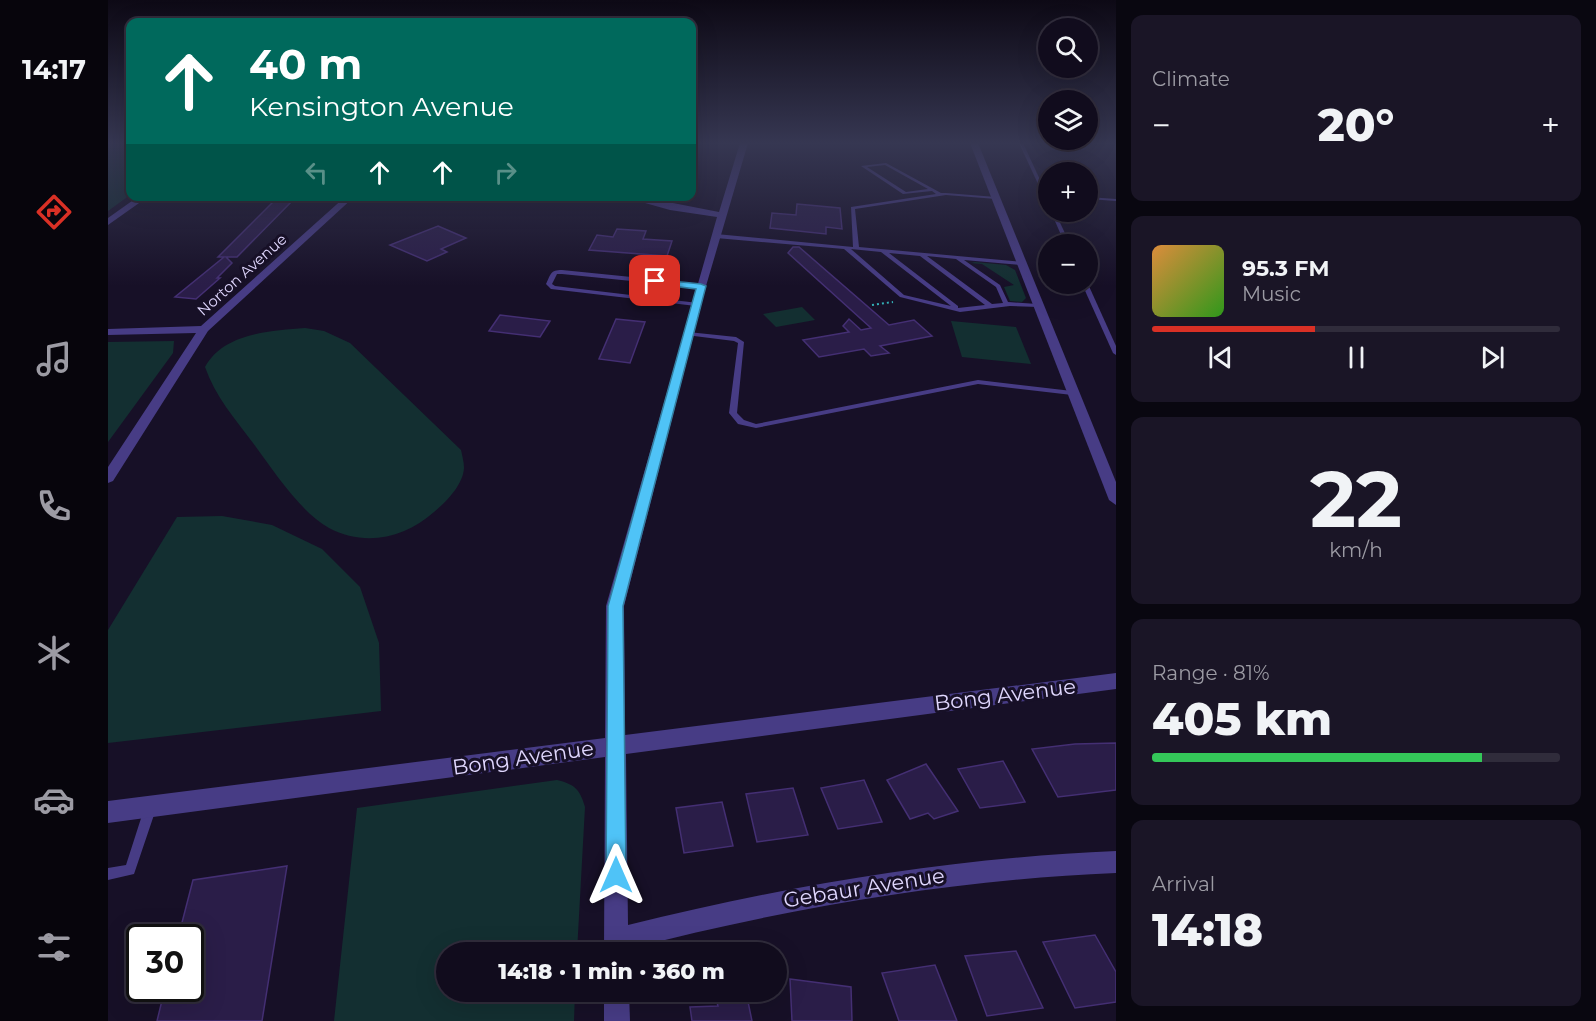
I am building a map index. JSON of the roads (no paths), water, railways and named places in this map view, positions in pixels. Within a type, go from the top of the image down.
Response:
[{"type":"street","points":[[616,942],[615,606],[696,304],[729,191]]},
{"type":"street","points":[[993,191],[1116,500]]},
{"type":"street","points":[[108,222],[138,201]]},
{"type":"street","name":"Norton Avenue","points":[[108,478],[204,329],[345,201]]},
{"type":"street","points":[[650,201],[722,215]]},
{"type":"street","points":[[108,332],[204,329]]},
{"type":"street","name":"Bong Avenue","points":[[108,812],[1116,681]]},
{"type":"street","name":"Gebaur Avenue","points":[[628,942],[712,915],[833,890],[952,873],[1071,863],[1116,862]]},
{"type":"street","points":[[617,1002],[617,1021]]},
{"type":"lane","points":[[901,191],[905,193],[927,191]]},
{"type":"lane","points":[[934,191],[941,195]]},
{"type":"lane","points":[[856,248],[853,208],[941,195],[996,198]]},
{"type":"lane","points":[[1098,199],[1116,200]]},
{"type":"lane","points":[[716,236],[1021,263]]},
{"type":"lane","points":[[846,248],[902,296],[960,310],[1006,304],[1038,306]]},
{"type":"lane","points":[[882,251],[960,310]]},
{"type":"lane","points":[[922,254],[990,306]]},
{"type":"lane","points":[[957,257],[998,286],[1006,304]]},
{"type":"lane","points":[[696,304],[553,288],[549,284],[555,272],[562,272],[701,286]]},
{"type":"lane","points":[[1090,294],[1114,343],[1116,353]]},
{"type":"lane","points":[[688,334],[736,339],[741,342],[734,413],[741,422],[756,426],[978,382],[1072,393]]},
{"type":"lane","points":[[108,874],[130,870],[152,806]]}]
